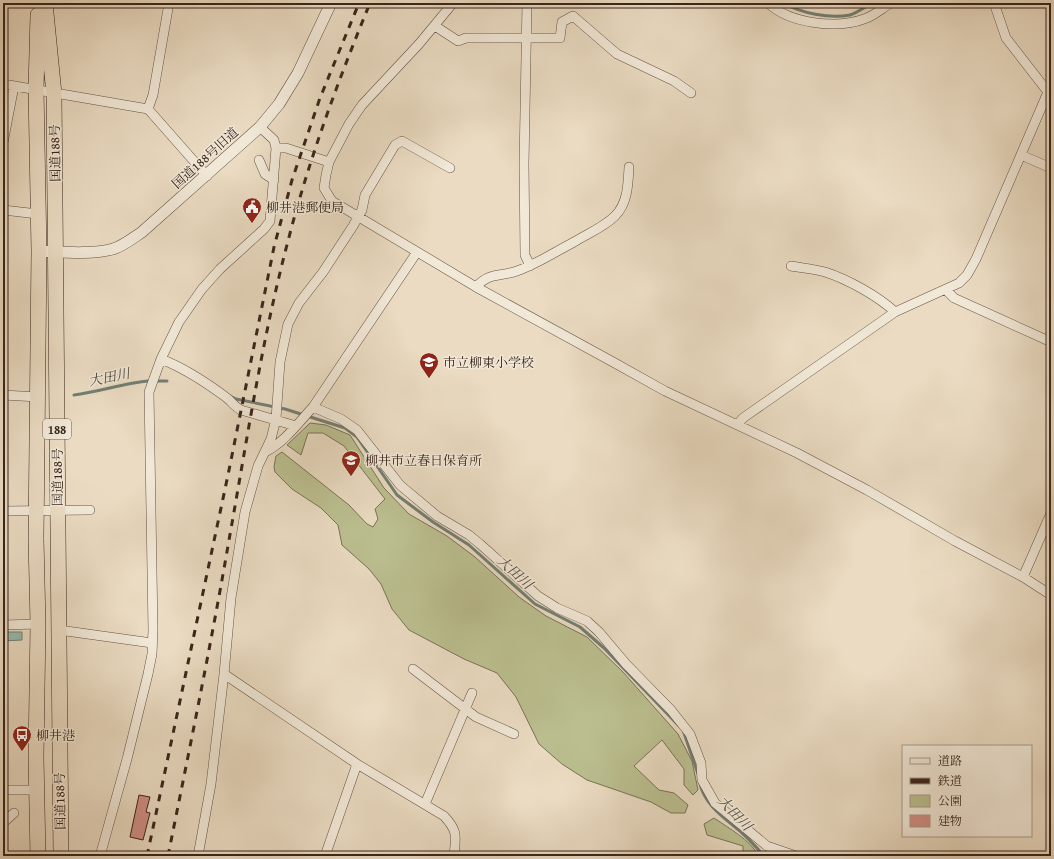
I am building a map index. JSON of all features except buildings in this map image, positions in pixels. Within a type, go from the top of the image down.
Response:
[{"type":"highway","name":"国道188号","points":[[38,3],[36,89],[39,251],[36,790],[38,856]]},
{"type":"highway","name":"国道188号","points":[[44,3],[54,94],[61,856]]},
{"type":"street","points":[[148,109],[153,95],[170,3]]},
{"type":"street","name":"国道188号旧道","points":[[39,251],[56,252],[113,249],[129,241],[207,176],[260,126],[279,104],[298,73],[331,3]]},
{"type":"street","points":[[452,3],[435,26],[362,105],[349,124],[329,162],[324,188],[328,196],[339,206],[476,287],[665,391],[738,424],[860,486],[955,541],[1023,577],[1051,595]]},
{"type":"street","points":[[527,3],[524,164],[526,255],[530,266]]},
{"type":"street","points":[[768,3],[786,16],[835,24],[866,19],[876,7],[890,3]]},
{"type":"street","points":[[738,424],[744,418],[895,312],[926,297],[946,290],[959,283],[967,275],[976,259],[1050,88],[1006,38],[994,3]]},
{"type":"street","points":[[435,26],[458,41],[466,38],[560,38],[562,22],[573,16],[617,54],[674,81],[691,93]]},
{"type":"street","points":[[3,84],[148,109],[207,176]]},
{"type":"street","points":[[3,142],[14,86]]},
{"type":"street","points":[[100,856],[127,759],[152,654],[149,397],[151,386],[161,359],[179,322],[202,289],[220,269],[264,229],[270,221],[276,148],[274,140],[260,126]]},
{"type":"street","points":[[198,856],[212,784],[231,598],[245,512],[258,466],[271,439],[276,419],[280,362],[288,324],[299,304],[358,217],[365,195],[395,145],[402,141],[450,168]]},
{"type":"street","points":[[276,148],[286,148],[329,162]]},
{"type":"street","points":[[1021,155],[1051,168]]},
{"type":"street","points":[[259,160],[265,174],[274,180]]},
{"type":"street","points":[[476,287],[483,279],[490,276],[515,272],[530,266],[596,230],[616,216],[624,202],[628,188],[629,167]]},
{"type":"street","points":[[3,210],[38,214]]},
{"type":"street","points":[[265,452],[273,448],[308,412],[417,252]]},
{"type":"street","points":[[791,266],[824,272],[844,280],[888,305],[895,312]]},
{"type":"street","points":[[946,290],[954,298],[1051,342]]},
{"type":"street","points":[[161,359],[176,365],[191,374],[241,410],[296,426]]},
{"type":"street","points":[[3,395],[38,397]]},
{"type":"street","points":[[308,412],[341,419],[357,430],[400,485],[437,516],[469,535],[547,603],[572,613],[591,625],[671,710],[690,734],[701,762],[702,780],[715,802],[767,846],[796,856]]},
{"type":"street","points":[[3,511],[90,510]]},
{"type":"street","points":[[1023,577],[1051,513]]},
{"type":"street","points":[[3,625],[38,624]]},
{"type":"street","points":[[59,630],[152,643]]},
{"type":"street","points":[[413,669],[465,710],[476,717],[514,734]]},
{"type":"street","points":[[224,674],[357,764],[444,816],[454,827],[456,839],[454,856]]},
{"type":"street","points":[[425,804],[472,693]]},
{"type":"street","points":[[325,856],[357,764]]},
{"type":"street","points":[[3,790],[36,790]]},
{"type":"street","points":[[3,823],[14,813]]},
{"type":"green space","points":[[310,423],[326,425],[350,435],[384,488],[409,514],[447,536],[475,557],[519,597],[546,616],[587,637],[623,672],[678,734],[692,761],[698,790],[693,795],[684,785],[684,769],[662,740],[634,766],[659,790],[674,793],[688,805],[685,813],[671,813],[651,802],[587,780],[562,764],[539,744],[516,697],[497,673],[464,659],[409,630],[392,609],[381,584],[369,569],[342,545],[338,525],[321,508],[292,489],[275,472],[274,467],[276,456],[282,452],[349,505],[367,524],[373,527],[378,519],[375,509],[385,499],[344,446],[323,433],[308,433],[301,455],[287,445]]},
{"type":"green space","points":[[714,818],[745,839],[759,856],[743,856],[743,846],[707,835],[704,824]]},
{"type":"water","points":[[3,632],[22,632],[22,640],[3,641]]},
{"type":"waterway","points":[[783,3],[798,10],[824,16],[850,15],[872,3]]},
{"type":"waterway","name":"大田川","points":[[74,395],[149,381]]},
{"type":"waterway","name":"大田川","points":[[157,381],[167,381]]},
{"type":"waterway","name":"大田川","points":[[232,397],[285,409],[345,428],[357,437],[397,495],[433,522],[469,545],[535,604],[580,627],[604,648],[679,726]]},
{"type":"waterway","name":"大田川","points":[[683,730],[698,774]]},
{"type":"waterway","name":"大田川","points":[[700,784],[706,799],[717,812],[748,838],[764,856]]},
{"type":"railway","points":[[147,856],[228,475],[274,247],[292,180],[320,98],[359,3]]},
{"type":"railway","points":[[168,856],[215,619],[270,315],[305,180],[336,91],[370,3]]},
{"type":"place","name":"柳井港郵便局","points":[[252,224]]},
{"type":"place","name":"市立柳東小学校","points":[[429,379]]},
{"type":"place","name":"柳井市立春日保育所","points":[[351,477]]},
{"type":"place","name":"柳井港","points":[[22,752]]}]
